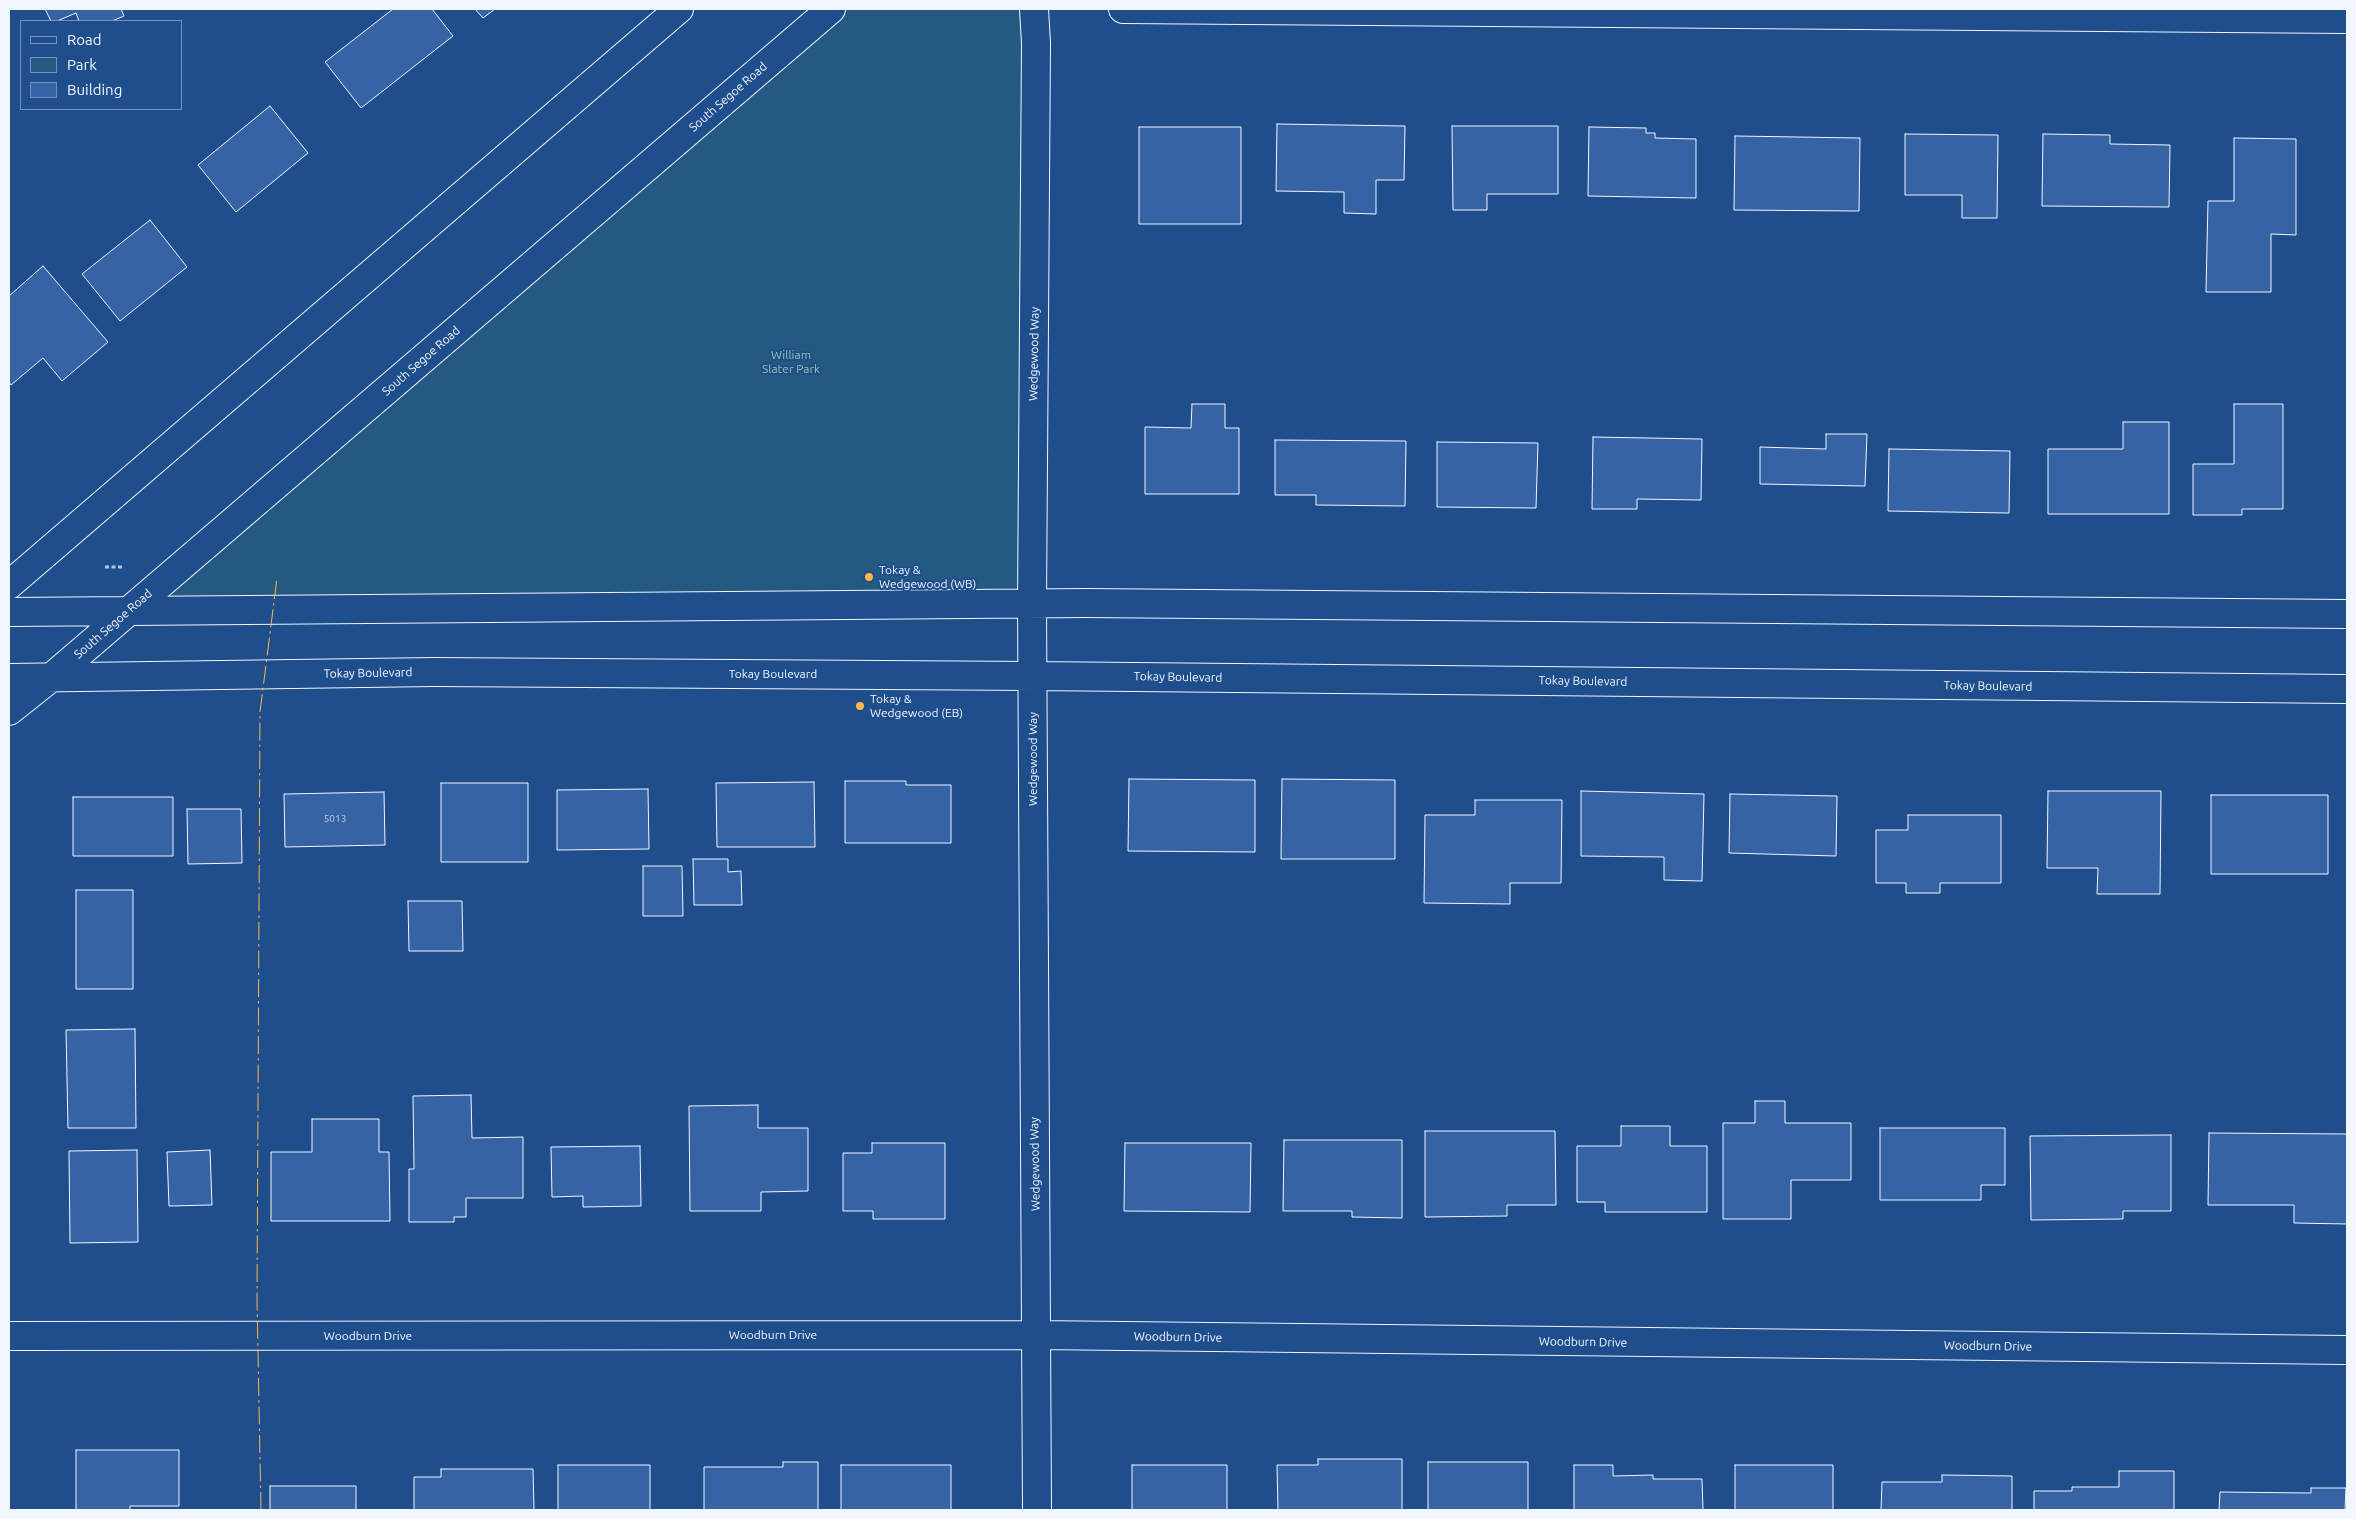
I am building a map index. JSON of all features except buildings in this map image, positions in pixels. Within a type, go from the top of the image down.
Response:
[{"type":"street","points":[[9,585],[679,9]]},
{"type":"street","name":"South Segoe Road","points":[[9,711],[53,676],[831,9]]},
{"type":"street","name":"Wedgewood Way","points":[[1034,9],[1036,63],[1032,603],[1037,1510]]},
{"type":"street","points":[[1124,9],[2347,19]]},
{"type":"street","points":[[9,612],[1032,603],[2347,614]]},
{"type":"street","name":"Tokay Boulevard","points":[[9,678],[434,672],[2347,689]]},
{"type":"street","name":"Woodburn Drive","points":[[9,1336],[1037,1335],[2347,1350]]},
{"type":"path","points":[[106,567],[122,567]]},
{"type":"green space","name":"William Slater Park","points":[[831,9],[1034,9],[1032,603],[127,612]]},
{"type":"power","points":[[261,1510],[257,1299],[260,712],[277,578]]},
{"type":"place","name":"Tokay & Wedgewood (WB)","points":[[869,577]]},
{"type":"place","name":"Tokay & Wedgewood (EB)","points":[[860,706]]}]
